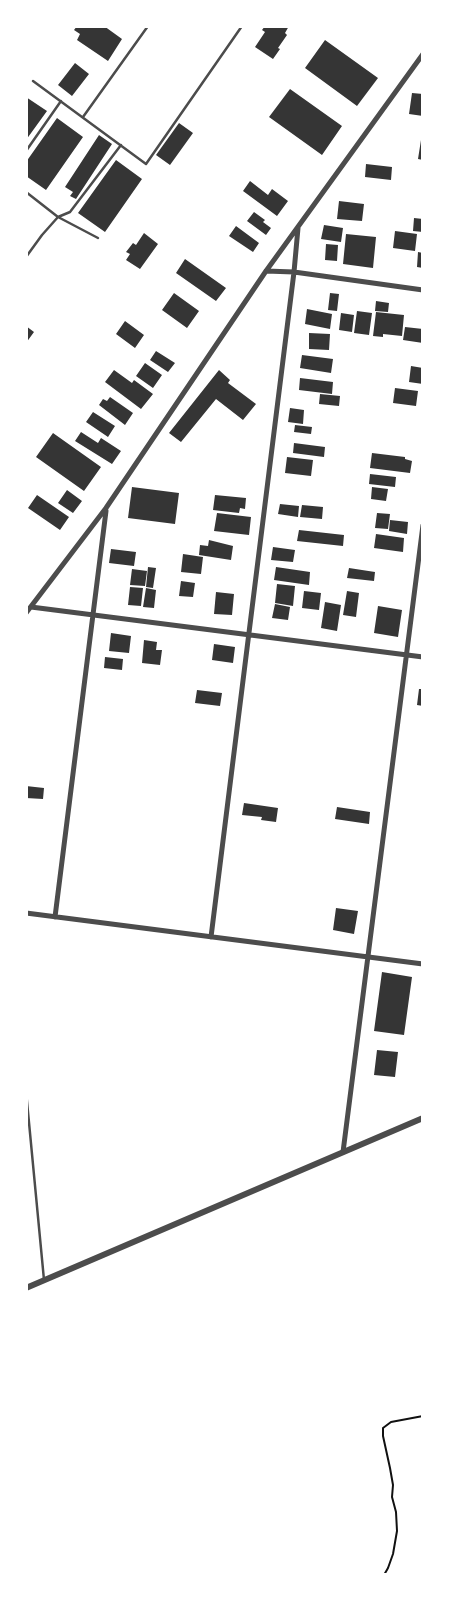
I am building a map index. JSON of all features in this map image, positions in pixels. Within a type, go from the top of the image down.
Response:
[{"type":"street","points":[[26,613],[106,508],[266,271],[423,54]]},
{"type":"street","points":[[211,937],[298,228]]},
{"type":"street","points":[[266,271],[294,272],[423,290]]},
{"type":"street","points":[[55,917],[106,508]]},
{"type":"street","points":[[343,1152],[423,524]]},
{"type":"street","points":[[31,607],[423,657]]},
{"type":"street","points":[[26,913],[423,964]]},
{"type":"street","points":[[26,1288],[423,1118]]},
{"type":"lane","points":[[83,117],[148,26]]},
{"type":"lane","points":[[33,81],[146,164],[242,26]]},
{"type":"lane","points":[[26,151],[61,101]]},
{"type":"lane","points":[[26,257],[58,217],[70,212],[121,145]]},
{"type":"lane","points":[[26,192],[58,217],[98,238]]},
{"type":"lane","points":[[26,1092],[44,1281]]},
{"type":"path","points":[[384,1575],[393,1554],[397,1531],[396,1512],[392,1497],[390,1468],[383,1428],[391,1422],[423,1416]]},
{"type":"building","points":[[77,26],[104,26],[122,39],[108,61],[77,40],[80,34],[74,30]]},
{"type":"building","points":[[265,26],[289,26],[285,33],[287,35],[273,59],[255,47],[265,32],[262,30]]},
{"type":"building","points":[[325,40],[378,78],[357,106],[305,68]]},
{"type":"building","points":[[75,63],[89,74],[72,96],[58,85]]},
{"type":"building","points":[[290,89],[342,126],[322,155],[269,117]]},
{"type":"building","points":[[412,93],[423,94],[423,116],[409,114]]},
{"type":"building","points":[[26,97],[47,111],[26,140]]},
{"type":"building","points":[[57,118],[83,137],[46,190],[26,176],[26,162]]},
{"type":"building","points":[[179,123],[193,133],[170,165],[156,155]]},
{"type":"building","points":[[99,135],[112,144],[76,199],[70,196],[73,192],[65,187]]},
{"type":"building","points":[[421,140],[423,140],[423,160],[418,159]]},
{"type":"building","points":[[116,160],[142,179],[105,232],[78,213]]},
{"type":"building","points":[[366,164],[392,167],[391,180],[365,177]]},
{"type":"building","points":[[250,181],[268,195],[272,189],[288,201],[277,216],[243,191]]},
{"type":"building","points":[[339,201],[364,204],[362,221],[337,219]]},
{"type":"building","points":[[254,212],[265,220],[263,222],[271,228],[266,235],[247,221]]},
{"type":"building","points":[[414,218],[423,219],[423,232],[413,231]]},
{"type":"building","points":[[324,225],[343,228],[341,242],[321,239]]},
{"type":"building","points":[[236,226],[259,243],[253,252],[229,236]]},
{"type":"building","points":[[395,231],[417,234],[415,251],[393,248]]},
{"type":"building","points":[[144,233],[158,244],[140,269],[126,260],[130,254],[126,252],[133,243],[136,245]]},
{"type":"building","points":[[346,234],[376,237],[373,268],[343,264]]},
{"type":"building","points":[[326,244],[338,245],[337,261],[325,260]]},
{"type":"building","points":[[418,252],[423,253],[423,268],[417,267]]},
{"type":"building","points":[[185,259],[226,288],[216,301],[176,273]]},
{"type":"building","points":[[174,293],[199,311],[187,328],[162,310]]},
{"type":"building","points":[[330,293],[339,294],[337,311],[328,310]]},
{"type":"building","points":[[376,301],[389,303],[388,312],[375,311]]},
{"type":"building","points":[[307,309],[332,314],[330,329],[305,324]]},
{"type":"building","points":[[357,311],[372,313],[369,335],[354,333]]},
{"type":"building","points":[[376,312],[404,315],[402,336],[383,334],[383,337],[373,336]]},
{"type":"building","points":[[341,313],[354,315],[352,332],[339,330]]},
{"type":"building","points":[[125,321],[144,335],[135,348],[116,334]]},
{"type":"building","points":[[26,326],[34,332],[26,343]]},
{"type":"building","points":[[405,327],[423,329],[423,343],[403,340]]},
{"type":"building","points":[[309,333],[330,334],[329,350],[309,349]]},
{"type":"building","points":[[156,351],[175,363],[168,372],[150,360]]},
{"type":"building","points":[[302,355],[333,359],[331,373],[300,368]]},
{"type":"building","points":[[145,363],[162,375],[153,388],[136,376]]},
{"type":"building","points":[[411,366],[423,368],[423,384],[409,382]]},
{"type":"building","points":[[114,370],[132,383],[134,380],[153,394],[141,409],[105,382]]},
{"type":"building","points":[[219,370],[230,380],[228,383],[256,404],[243,420],[216,399],[181,442],[169,433]]},
{"type":"building","points":[[300,378],[333,382],[332,394],[299,390]]},
{"type":"building","points":[[395,388],[418,391],[416,406],[393,403]]},
{"type":"building","points":[[320,394],[340,396],[339,406],[319,404]]},
{"type":"building","points":[[110,397],[133,413],[125,425],[99,405],[103,399],[107,401]]},
{"type":"building","points":[[290,408],[304,410],[303,424],[288,422]]},
{"type":"building","points":[[93,412],[115,426],[108,437],[86,422]]},
{"type":"building","points":[[295,425],[312,427],[311,434],[294,432]]},
{"type":"building","points":[[81,432],[98,443],[101,438],[121,451],[112,464],[75,441]]},
{"type":"building","points":[[53,433],[101,467],[84,491],[36,457]]},
{"type":"building","points":[[294,443],[325,447],[324,457],[293,453]]},
{"type":"building","points":[[372,453],[405,457],[405,459],[412,461],[410,473],[370,468]]},
{"type":"building","points":[[287,457],[313,460],[311,476],[285,473]]},
{"type":"building","points":[[370,474],[396,477],[395,487],[369,484]]},
{"type":"building","points":[[132,487],[179,493],[175,524],[128,518]]},
{"type":"building","points":[[372,487],[388,489],[386,501],[371,499]]},
{"type":"building","points":[[67,490],[82,501],[73,513],[58,503]]},
{"type":"building","points":[[37,495],[69,517],[60,530],[28,508]]},
{"type":"building","points":[[215,495],[246,498],[245,509],[240,508],[239,513],[213,510]]},
{"type":"building","points":[[280,504],[299,506],[298,517],[278,514]]},
{"type":"building","points":[[302,505],[323,507],[322,519],[300,517]]},
{"type":"building","points":[[217,513],[251,517],[249,535],[214,531]]},
{"type":"building","points":[[377,513],[390,514],[388,529],[375,528]]},
{"type":"building","points":[[390,520],[408,522],[407,534],[389,531]]},
{"type":"building","points":[[299,530],[344,535],[343,546],[297,541]]},
{"type":"building","points":[[376,534],[404,538],[403,552],[374,548]]},
{"type":"building","points":[[209,540],[233,546],[231,560],[199,555],[200,545],[208,546]]},
{"type":"building","points":[[273,547],[295,550],[293,562],[271,560]]},
{"type":"building","points":[[111,549],[136,552],[134,566],[109,563]]},
{"type":"building","points":[[183,554],[203,557],[201,574],[181,572]]},
{"type":"building","points":[[148,567],[156,568],[153,588],[146,587]]},
{"type":"building","points":[[276,567],[310,572],[309,585],[274,580]]},
{"type":"building","points":[[349,568],[375,572],[374,581],[347,578]]},
{"type":"building","points":[[132,569],[147,571],[145,586],[130,585]]},
{"type":"building","points":[[181,581],[195,583],[193,597],[179,596]]},
{"type":"building","points":[[277,584],[295,586],[293,606],[275,603]]},
{"type":"building","points":[[130,587],[143,588],[141,606],[128,605]]},
{"type":"building","points":[[146,588],[156,590],[154,608],[143,607]]},
{"type":"building","points":[[304,591],[321,593],[319,610],[302,608]]},
{"type":"building","points":[[347,591],[359,593],[356,617],[343,615]]},
{"type":"building","points":[[216,592],[234,594],[232,615],[214,614]]},
{"type":"building","points":[[325,602],[341,605],[337,631],[321,628]]},
{"type":"building","points":[[275,604],[290,607],[288,620],[272,618]]},
{"type":"building","points":[[378,606],[402,610],[398,637],[374,633]]},
{"type":"building","points":[[111,633],[131,636],[129,653],[109,651]]},
{"type":"building","points":[[144,640],[157,642],[156,650],[162,650],[160,665],[142,663]]},
{"type":"building","points":[[214,644],[235,647],[233,663],[212,660]]},
{"type":"building","points":[[105,657],[123,659],[122,670],[104,668]]},
{"type":"building","points":[[419,689],[423,689],[423,706],[417,705]]},
{"type":"building","points":[[197,690],[222,693],[220,706],[195,703]]},
{"type":"building","points":[[26,786],[44,788],[43,799],[26,798]]},
{"type":"building","points":[[244,803],[278,808],[276,822],[261,820],[262,817],[242,815]]},
{"type":"building","points":[[337,807],[370,812],[369,824],[335,819]]},
{"type":"building","points":[[336,908],[358,911],[354,934],[333,930]]},
{"type":"building","points":[[382,972],[412,977],[404,1035],[374,1031]]},
{"type":"building","points":[[377,1050],[398,1052],[395,1077],[374,1075]]}]
